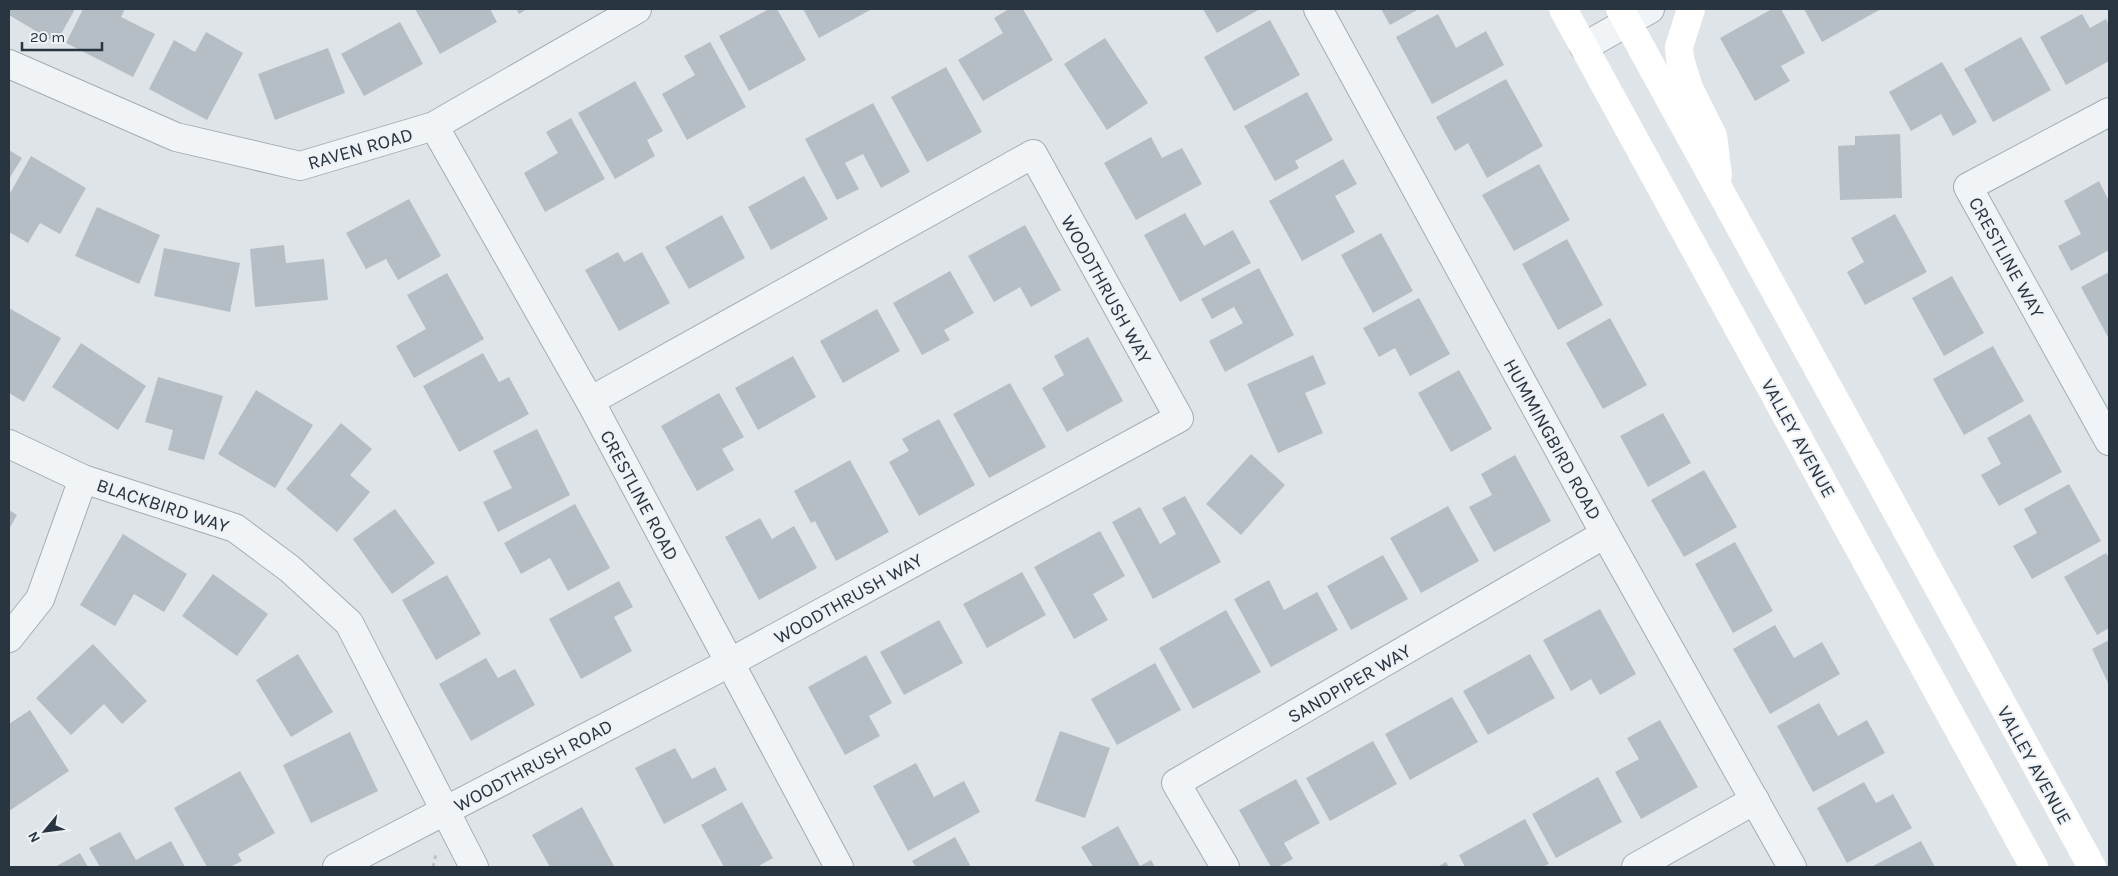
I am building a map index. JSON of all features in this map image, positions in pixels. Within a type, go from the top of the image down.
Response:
[{"type":"main road","name":"VALLEY AVENUE","points":[[1563,9],[2034,867]]},
{"type":"main road","name":"VALLEY AVENUE","points":[[1690,9],[1679,47],[1680,59],[1689,88],[1713,136],[1720,189]]},
{"type":"main road","name":"VALLEY AVENUE","points":[[1633,13],[1720,189],[2092,867]]},
{"type":"street","name":"RAVEN ROAD","points":[[9,64],[176,137],[300,166],[434,126],[637,9]]},
{"type":"street","name":"HUMMINGBIRD ROAD","points":[[1318,9],[1605,534],[1792,867]]},
{"type":"street","points":[[1584,47],[1633,13]]},
{"type":"street","name":"CRESTLINE WAY","points":[[2109,112],[1968,187],[2109,441]]},
{"type":"street","name":"CRESTLINE ROAD","points":[[434,126],[590,401],[839,867]]},
{"type":"street","name":"WOODTHRUSH WAY","points":[[590,401],[1033,154],[1179,418],[729,663]]},
{"type":"street","name":"BLACKBIRD WAY","points":[[9,444],[83,480],[235,528],[303,581],[349,624],[474,867]]},
{"type":"street","points":[[9,638],[40,600],[83,480]]},
{"type":"street","name":"SANDPIPER WAY","points":[[1225,867],[1176,783],[1605,534]]},
{"type":"street","name":"WOODTHRUSH ROAD","points":[[337,867],[729,663]]},
{"type":"street","points":[[1636,867],[1755,800]]},
{"type":"building","points":[[9,9],[75,9],[56,43],[9,15]]},
{"type":"building","points":[[83,9],[125,9],[121,17],[155,34],[133,77],[66,43]]},
{"type":"building","points":[[415,9],[490,9],[497,22],[440,54]]},
{"type":"building","points":[[516,9],[527,9],[519,14]]},
{"type":"building","points":[[769,9],[777,9],[806,60],[749,91],[719,36]]},
{"type":"building","points":[[803,9],[872,9],[819,38]]},
{"type":"building","points":[[1009,9],[1023,9],[1053,60],[983,101],[958,60],[1003,33],[994,18]]},
{"type":"building","points":[[1203,9],[1260,9],[1217,33]]},
{"type":"building","points":[[1381,9],[1419,9],[1390,25]]},
{"type":"building","points":[[1772,9],[1781,9],[1805,53],[1781,66],[1790,81],[1755,101],[1720,38]]},
{"type":"building","points":[[1804,9],[1881,9],[1822,42]]},
{"type":"building","points":[[1438,14],[1456,48],[1486,31],[1504,65],[1432,104],[1396,37]]},
{"type":"building","points":[[2082,14],[2090,28],[2106,19],[2109,26],[2109,61],[2066,85],[2040,37]]},
{"type":"building","points":[[1270,20],[1300,75],[1234,111],[1204,57]]},
{"type":"building","points":[[400,22],[423,64],[364,96],[341,54]]},
{"type":"building","points":[[206,32],[243,53],[207,120],[149,89],[174,40],[195,52]]},
{"type":"building","points":[[2021,37],[2051,90],[1993,122],[1964,69]]},
{"type":"building","points":[[1105,38],[1148,103],[1107,130],[1064,64]]},
{"type":"building","points":[[710,42],[746,107],[687,140],[662,94],[695,75],[684,56]]},
{"type":"building","points":[[328,48],[345,93],[275,120],[258,74]]},
{"type":"building","points":[[1942,62],[1977,122],[1953,136],[1941,114],[1911,131],[1889,92]]},
{"type":"building","points":[[946,67],[982,132],[927,162],[891,97]]},
{"type":"building","points":[[1506,79],[1543,146],[1487,178],[1468,143],[1455,151],[1436,117]]},
{"type":"building","points":[[635,81],[663,131],[647,140],[655,156],[615,179],[578,113]]},
{"type":"building","points":[[1307,92],[1333,140],[1295,161],[1299,168],[1275,181],[1244,126]]},
{"type":"building","points":[[873,103],[910,172],[881,188],[863,154],[845,163],[859,189],[837,200],[805,139]]},
{"type":"building","points":[[571,118],[605,179],[545,212],[524,173],[558,153],[546,132]]},
{"type":"building","points":[[1900,134],[1902,198],[1840,200],[1838,146],[1855,145],[1855,136]]},
{"type":"building","points":[[1151,137],[1162,158],[1182,148],[1202,184],[1136,220],[1104,163]]},
{"type":"building","points":[[9,150],[22,158],[9,179]]},
{"type":"building","points":[[31,156],[86,188],[60,234],[40,223],[28,243],[9,232],[9,195]]},
{"type":"building","points":[[1343,159],[1357,184],[1335,196],[1355,232],[1302,261],[1269,201]]},
{"type":"building","points":[[1539,164],[1570,220],[1514,251],[1482,195]]},
{"type":"building","points":[[804,176],[828,219],[771,250],[748,207]]},
{"type":"building","points":[[2099,181],[2109,201],[2109,250],[2071,271],[2058,246],[2081,234],[2064,201]]},
{"type":"building","points":[[409,199],[441,256],[398,280],[386,259],[366,269],[346,233]]},
{"type":"building","points":[[97,207],[160,235],[139,284],[75,256]]},
{"type":"building","points":[[1185,213],[1204,246],[1233,230],[1251,263],[1180,302],[1144,235]]},
{"type":"building","points":[[1895,214],[1927,272],[1865,305],[1847,272],[1864,262],[1851,238]]},
{"type":"building","points":[[722,215],[745,258],[689,289],[665,247]]},
{"type":"building","points":[[1025,225],[1061,290],[1031,307],[1020,287],[994,302],[968,256]]},
{"type":"building","points":[[1381,233],[1413,291],[1373,313],[1341,255]]},
{"type":"building","points":[[1567,239],[1603,305],[1558,330],[1522,264]]},
{"type":"building","points":[[284,245],[286,263],[324,259],[328,300],[255,307],[250,249]]},
{"type":"building","points":[[164,248],[240,263],[230,312],[154,296]]},
{"type":"building","points":[[618,252],[624,262],[642,252],[670,303],[619,331],[585,270]]},
{"type":"building","points":[[1259,268],[1294,335],[1225,372],[1209,341],[1243,323],[1234,307],[1212,319],[1201,299]]},
{"type":"building","points":[[950,271],[974,313],[944,330],[950,340],[922,355],[893,303]]},
{"type":"building","points":[[2109,272],[2109,339],[2081,287]]},
{"type":"building","points":[[447,273],[484,339],[414,378],[396,346],[426,329],[407,295]]},
{"type":"building","points":[[1952,276],[1984,333],[1944,356],[1912,298]]},
{"type":"building","points":[[1419,298],[1450,354],[1410,376],[1395,348],[1379,357],[1363,328]]},
{"type":"building","points":[[9,308],[61,338],[24,402],[9,393]]},
{"type":"building","points":[[877,309],[900,351],[843,383],[820,341]]},
{"type":"building","points":[[1610,318],[1647,385],[1603,409],[1566,343]]},
{"type":"building","points":[[1088,337],[1123,401],[1067,432],[1042,388],[1064,375],[1054,356]]},
{"type":"building","points":[[81,343],[146,386],[118,430],[52,387]]},
{"type":"building","points":[[1993,346],[2024,401],[1964,435],[1933,379]]},
{"type":"building","points":[[483,353],[499,382],[509,377],[529,414],[459,452],[423,386]]},
{"type":"building","points":[[1313,355],[1326,384],[1305,393],[1323,433],[1278,453],[1247,384]]},
{"type":"building","points":[[793,356],[816,397],[758,430],[735,388]]},
{"type":"building","points":[[1459,370],[1492,429],[1451,452],[1418,393]]},
{"type":"building","points":[[158,377],[223,396],[204,460],[168,450],[173,430],[145,422]]},
{"type":"building","points":[[1010,383],[1046,447],[989,478],[953,414]]},
{"type":"building","points":[[256,390],[313,425],[275,488],[218,454]]},
{"type":"building","points":[[719,393],[744,437],[722,449],[734,470],[697,491],[661,426]]},
{"type":"building","points":[[1663,413],[1691,463],[1648,487],[1620,436]]},
{"type":"building","points":[[2030,414],[2062,472],[1999,506],[1981,475],[2001,464],[1987,438]]},
{"type":"building","points":[[939,419],[975,485],[919,516],[889,462],[909,451],[902,439]]},
{"type":"building","points":[[341,423],[372,449],[350,475],[370,492],[337,532],[286,489]]},
{"type":"building","points":[[537,429],[570,495],[498,532],[483,502],[512,488],[493,451]]},
{"type":"building","points":[[1251,454],[1285,485],[1241,535],[1206,504]]},
{"type":"building","points":[[1515,455],[1551,521],[1494,552],[1469,507],[1492,495],[1481,474]]},
{"type":"building","points":[[850,460],[889,532],[836,561],[815,521],[811,523],[794,491]]},
{"type":"building","points":[[1704,470],[1737,527],[1684,557],[1651,500]]},
{"type":"building","points":[[2069,484],[2101,541],[2032,579],[2013,546],[2037,533],[2024,509]]},
{"type":"building","points":[[1185,496],[1221,562],[1153,599],[1112,522],[1140,507],[1160,544],[1176,534],[1162,508]]},
{"type":"building","points":[[575,504],[610,568],[568,591],[550,558],[521,574],[504,543]]},
{"type":"building","points":[[1448,506],[1479,561],[1421,593],[1390,538]]},
{"type":"building","points":[[395,509],[435,563],[392,594],[353,539]]},
{"type":"building","points":[[9,510],[17,515],[9,529]]},
{"type":"building","points":[[760,518],[772,539],[794,526],[817,568],[759,600],[725,537]]},
{"type":"building","points":[[1100,531],[1125,576],[1093,594],[1108,620],[1074,639],[1034,567]]},
{"type":"building","points":[[123,534],[187,574],[164,612],[134,594],[115,626],[80,605]]},
{"type":"building","points":[[1735,542],[1773,611],[1733,633],[1695,564]]},
{"type":"building","points":[[2106,553],[2109,558],[2109,628],[2097,635],[2064,577]]},
{"type":"building","points":[[1383,555],[1408,599],[1351,630],[1327,586]]},
{"type":"building","points":[[1022,572],[1046,615],[987,648],[963,604]]},
{"type":"building","points":[[213,574],[268,614],[237,656],[182,616]]},
{"type":"building","points":[[447,575],[481,634],[436,660],[402,600]]},
{"type":"building","points":[[1269,580],[1284,610],[1317,592],[1338,630],[1271,667],[1234,599]]},
{"type":"building","points":[[619,581],[633,607],[614,617],[632,651],[581,679],[549,619]]},
{"type":"building","points":[[1600,609],[1636,674],[1600,695],[1591,679],[1571,691],[1543,640]]},
{"type":"building","points":[[1226,610],[1261,672],[1193,709],[1159,648]]},
{"type":"building","points":[[939,620],[963,663],[904,695],[880,652]]},
{"type":"building","points":[[1775,625],[1794,658],[1822,642],[1840,674],[1770,714],[1733,649]]},
{"type":"building","points":[[2109,640],[2109,685],[2092,649]]},
{"type":"building","points":[[93,644],[147,701],[122,724],[104,704],[71,735],[36,698]]},
{"type":"building","points":[[298,654],[333,712],[291,737],[256,680]]},
{"type":"building","points":[[1530,654],[1555,698],[1488,735],[1463,691]]},
{"type":"building","points":[[866,655],[892,703],[869,716],[880,736],[845,755],[808,687]]},
{"type":"building","points":[[486,658],[498,678],[515,669],[535,705],[471,741],[439,684]]},
{"type":"building","points":[[1155,663],[1181,710],[1117,745],[1091,699]]},
{"type":"building","points":[[1452,697],[1478,742],[1410,780],[1385,734]]},
{"type":"building","points":[[1819,703],[1838,736],[1867,720],[1885,753],[1813,792],[1777,726]]},
{"type":"building","points":[[30,710],[69,771],[9,811],[9,724]]},
{"type":"building","points":[[1660,720],[1698,787],[1641,819],[1615,772],[1639,759],[1627,738]]},
{"type":"building","points":[[1060,731],[1110,748],[1085,818],[1035,801]]},
{"type":"building","points":[[350,732],[378,791],[311,823],[283,765]]},
{"type":"building","points":[[1373,741],[1397,784],[1330,821],[1306,778]]},
{"type":"building","points":[[675,748],[692,779],[715,767],[727,790],[664,824],[635,768]]},
{"type":"building","points":[[916,763],[934,797],[964,781],[980,812],[908,851],[873,786]]},
{"type":"building","points":[[240,771],[275,833],[238,854],[242,861],[230,867],[207,867],[174,808]]},
{"type":"building","points":[[1598,777],[1622,822],[1556,858],[1532,814]]},
{"type":"building","points":[[1296,779],[1320,823],[1284,843],[1293,859],[1278,867],[1271,867],[1239,810]]},
{"type":"building","points":[[1864,782],[1876,803],[1893,794],[1912,828],[1847,863],[1817,808]]},
{"type":"building","points":[[742,802],[773,858],[757,867],[724,867],[701,825]]},
{"type":"building","points":[[582,807],[614,866],[550,867],[532,835]]},
{"type":"building","points":[[1525,819],[1549,864],[1542,867],[1465,867],[1459,855]]},
{"type":"building","points":[[1118,826],[1140,866],[1151,860],[1155,867],[1093,867],[1081,847]]},
{"type":"building","points":[[120,832],[136,860],[171,841],[185,867],[100,867],[89,848]]},
{"type":"building","points":[[955,837],[971,867],[916,867],[912,861]]},
{"type":"building","points":[[1921,841],[1935,867],[1871,867]]},
{"type":"building","points":[[80,853],[88,867],[55,867]]},
{"type":"building","points":[[1446,862],[1449,867],[1437,867]]}]
